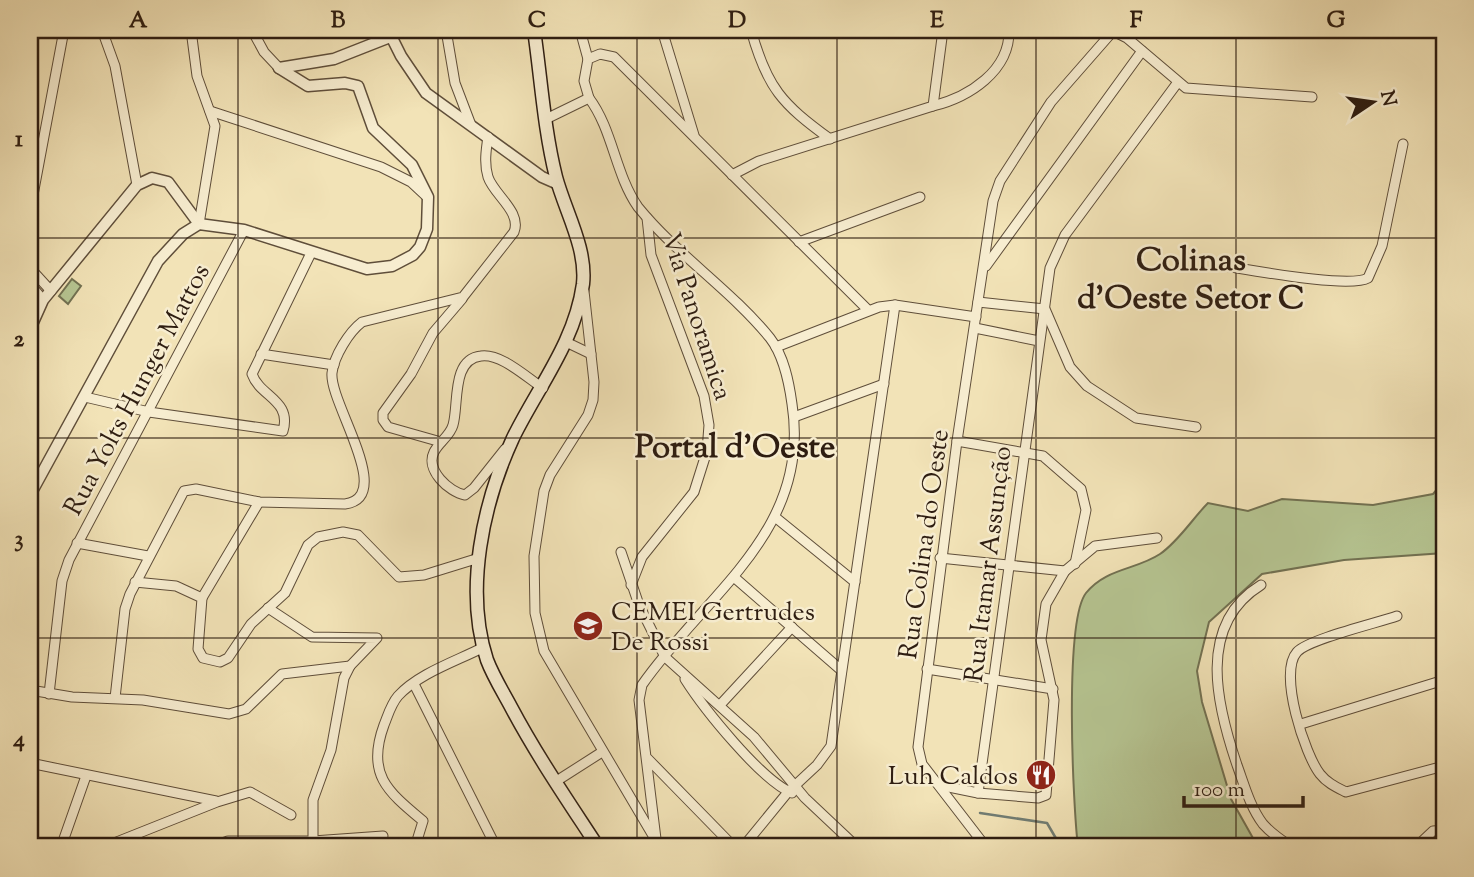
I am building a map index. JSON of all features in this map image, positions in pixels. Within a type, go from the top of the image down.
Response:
[{"type":"main road","points":[[534,30],[558,184],[581,258],[583,284],[566,342],[513,438],[489,510],[479,558],[478,602],[484,647],[502,690],[555,782],[598,847]]},
{"type":"street","points":[[30,211],[64,30]]},
{"type":"street","points":[[102,30],[115,66],[136,185]]},
{"type":"street","points":[[191,30],[197,76],[215,133],[199,224]]},
{"type":"street","points":[[30,495],[158,261],[183,234],[199,224],[244,230],[367,269],[403,262],[421,247],[428,197],[412,165],[373,128],[358,86],[345,83],[308,86],[279,68],[264,52],[252,30]]},
{"type":"street","points":[[446,30],[455,83],[471,125]]},
{"type":"street","points":[[546,119],[589,98],[584,81],[588,59],[580,30]]},
{"type":"street","points":[[662,30],[695,140]]},
{"type":"street","points":[[751,30],[761,64],[776,94],[830,139]]},
{"type":"street","points":[[933,106],[943,30]]},
{"type":"street","points":[[732,175],[760,161],[956,100],[988,76],[1006,54],[1009,30]]},
{"type":"street","points":[[1114,30],[1178,82],[1192,90],[1312,97]]},
{"type":"street","name":"Rua Colina do Oeste","points":[[986,847],[922,764],[918,747],[940,558],[993,201],[1000,181],[1062,87],[1114,30]]},
{"type":"street","points":[[279,68],[334,59],[389,33],[426,93],[542,177],[558,184]]},
{"type":"street","points":[[985,267],[1142,51]]},
{"type":"street","points":[[588,59],[600,54],[614,57],[867,309]]},
{"type":"street","name":"Rua Itamar Assunção","points":[[978,793],[1050,268],[1065,235],[1178,82]]},
{"type":"street","name":"Via Panoramica","points":[[589,98],[598,112],[630,195],[647,218],[651,255],[704,396],[709,425],[707,451],[694,492],[642,556],[631,585]]},
{"type":"street","points":[[210,111],[381,167],[411,182],[428,197]]},
{"type":"street","points":[[441,442],[388,427],[384,423],[383,413],[411,374],[433,333],[516,228],[513,215],[487,176],[488,137]]},
{"type":"street","points":[[1218,265],[1289,277],[1357,282],[1368,278],[1382,246],[1403,144]]},
{"type":"street","points":[[30,329],[47,296],[136,185],[152,178],[168,182],[199,224]]},
{"type":"street","points":[[799,242],[920,197]]},
{"type":"street","points":[[647,218],[776,347],[790,392],[794,417],[792,459],[775,517],[735,578],[647,678],[640,691],[657,844]]},
{"type":"street","name":"Rua Yolts Hunger Mattos","points":[[49,694],[62,581],[78,543],[244,230]]},
{"type":"street","points":[[85,397],[149,412],[283,431],[285,416],[280,403],[252,376],[311,253]]},
{"type":"street","points":[[30,268],[47,296]]},
{"type":"street","points":[[30,284],[47,296]]},
{"type":"street","points":[[583,284],[594,382],[592,407],[556,463],[544,491],[534,556],[535,613],[544,651],[657,844]]},
{"type":"street","points":[[115,698],[125,609],[148,556],[188,489],[259,502],[345,505],[359,500],[363,495],[364,473],[334,387],[334,365],[352,332],[362,322],[463,298]]},
{"type":"street","points":[[978,302],[1045,309],[1070,367],[1087,386],[1136,418],[1196,427]]},
{"type":"street","points":[[776,347],[867,309],[895,304],[976,317]]},
{"type":"street","points":[[743,847],[788,792],[831,746],[895,304]]},
{"type":"street","points":[[975,328],[1039,341]]},
{"type":"street","points":[[566,342],[591,355]]},
{"type":"street","points":[[261,354],[334,365]]},
{"type":"street","points":[[513,438],[474,488],[465,495],[456,492],[437,475],[432,461],[453,425],[460,375],[471,359],[493,356],[543,388]]},
{"type":"street","points":[[794,417],[884,384]]},
{"type":"street","points":[[957,441],[1023,451],[1052,462],[1084,496],[1086,510],[1075,564]]},
{"type":"street","points":[[259,502],[202,598],[198,649],[203,658],[215,662],[228,658],[251,624],[285,593],[308,544],[318,537],[342,532],[358,535],[399,578],[424,575],[479,558]]},
{"type":"street","points":[[775,517],[855,582]]},
{"type":"street","points":[[939,785],[978,793],[1038,798],[1048,792],[1053,689],[1041,639],[1045,604],[1065,571],[1095,546],[1157,538]]},
{"type":"street","points":[[78,543],[148,556]]},
{"type":"street","points":[[621,552],[631,585],[665,657],[720,705],[796,784],[805,798],[857,847]]},
{"type":"street","points":[[940,558],[1065,571]]},
{"type":"street","points":[[735,578],[841,670]]},
{"type":"street","points":[[135,582],[176,586],[202,598]]},
{"type":"street","points":[[1261,585],[1241,599],[1223,630],[1219,645],[1217,696],[1231,748],[1253,808],[1272,834],[1292,847]]},
{"type":"street","points":[[268,608],[312,637],[377,638],[350,666],[341,690],[331,750],[313,800],[313,841]]},
{"type":"street","points":[[1397,616],[1314,643],[1297,652],[1291,663],[1290,690],[1315,767],[1329,784],[1346,792],[1444,765]]},
{"type":"street","points":[[720,705],[792,627]]},
{"type":"street","points":[[415,847],[423,821],[384,784],[376,754],[391,706],[399,695],[414,684],[484,647]]},
{"type":"street","points":[[30,690],[49,694],[115,698],[229,714],[246,709],[282,674],[350,666]]},
{"type":"street","points":[[927,669],[1053,689]]},
{"type":"street","points":[[680,672],[714,719],[788,792],[805,798]]},
{"type":"street","points":[[1301,724],[1444,680]]},
{"type":"street","points":[[414,684],[496,847]]},
{"type":"street","points":[[555,782],[602,752]]},
{"type":"street","points":[[648,759],[734,847]]},
{"type":"street","points":[[30,763],[217,802]]},
{"type":"street","points":[[61,847],[86,776]]},
{"type":"street","points":[[104,847],[217,802],[250,792],[291,815]]},
{"type":"street","points":[[1416,847],[1433,831],[1444,830]]},
{"type":"street","points":[[212,847],[228,841],[313,841],[383,836]]},
{"type":"green space","points":[[72,279],[81,286],[68,304],[59,296]]},
{"type":"green space","points":[[1444,481],[1444,553],[1344,560],[1262,574],[1209,622],[1197,671],[1202,702],[1231,799],[1258,847],[1078,847],[1074,794],[1072,675],[1079,610],[1086,593],[1094,585],[1167,549],[1208,503],[1248,511],[1282,499],[1373,505],[1433,494]]},
{"type":"waterway","points":[[980,813],[1047,823],[1061,847]]},
{"type":"place","name":"CEMEI Gertrudes De Rossi","points":[[588,626]]},
{"type":"place","name":"Luh Caldos","points":[[1041,775]]},
{"type":"district","name":"Colinas d'Oeste Setor C","points":[[1191,277]]},
{"type":"district","name":"Portal d'Oeste","points":[[735,445]]}]
